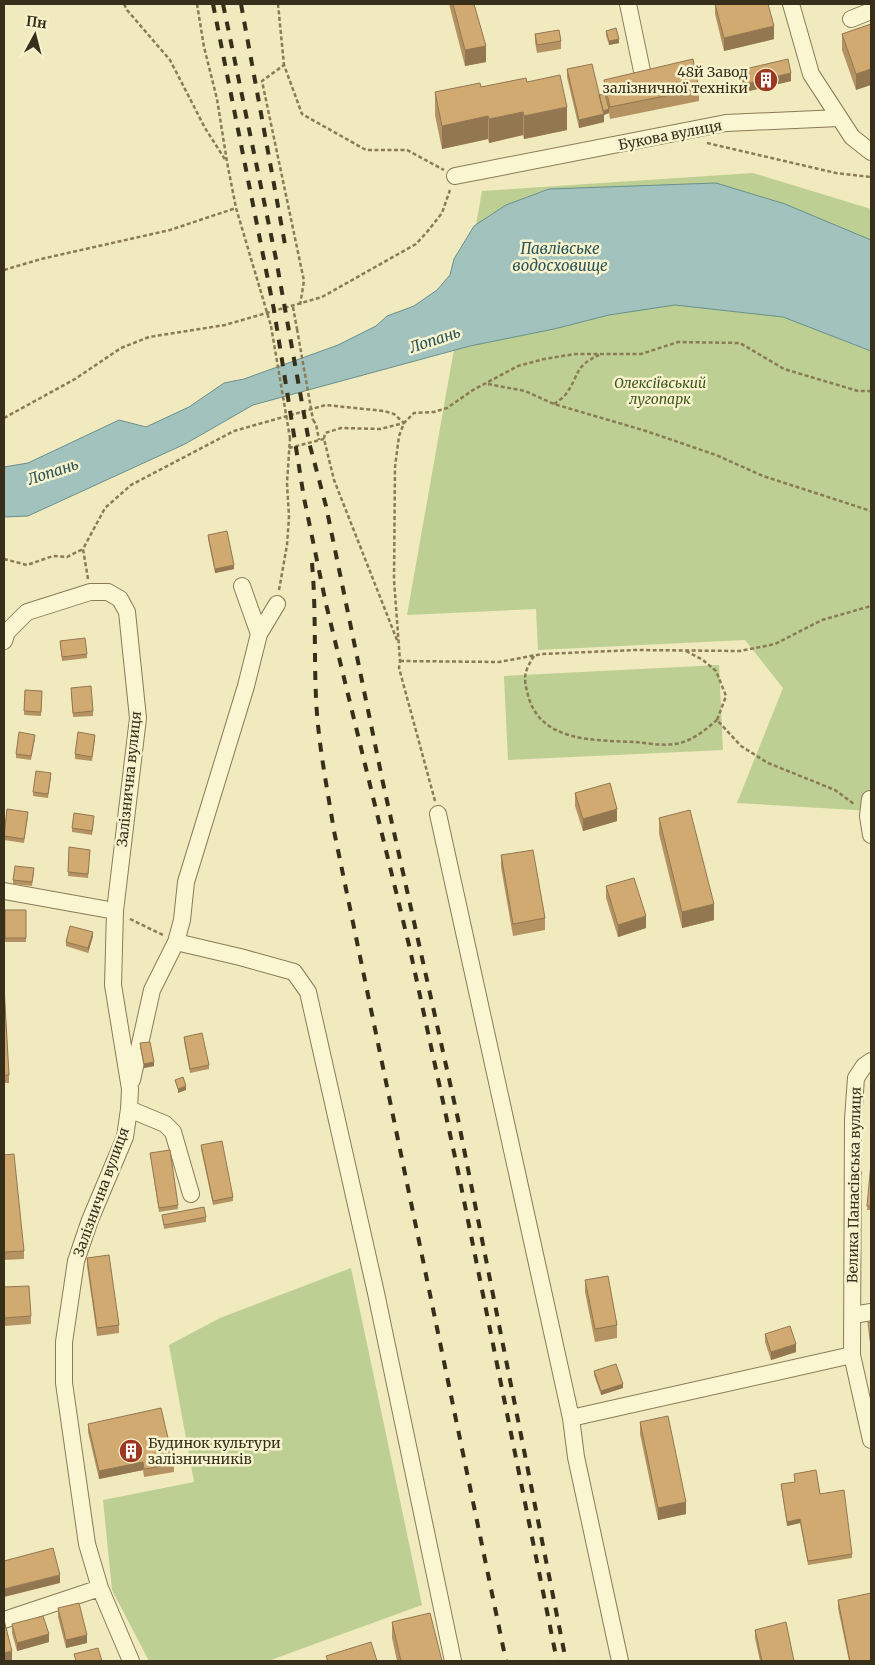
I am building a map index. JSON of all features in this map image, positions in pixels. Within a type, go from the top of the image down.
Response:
[{"type":"street","points":[[628,4],[642,71]]},
{"type":"street","points":[[791,4],[811,74],[852,136],[871,152]]},
{"type":"street","points":[[851,19],[871,11]]},
{"type":"street","name":"Букова вулиця","points":[[455,176],[726,123],[839,118]]},
{"type":"street","points":[[242,586],[259,634]]},
{"type":"street","points":[[4,641],[7,632],[28,612],[90,592]]},
{"type":"street","name":"Залізнична вулиця","points":[[90,592],[108,592],[120,599],[127,612],[138,718],[115,911],[113,985],[130,1089],[125,1137],[90,1220],[76,1261],[64,1342],[64,1383],[87,1544],[100,1588],[131,1661]]},
{"type":"street","points":[[130,1089],[152,990],[176,942],[182,920],[186,882],[246,686],[259,634],[276,604]]},
{"type":"street","points":[[871,799],[868,816],[871,835]]},
{"type":"street","points":[[438,814],[571,1418],[576,1457],[620,1661]]},
{"type":"street","points":[[4,891],[115,911]]},
{"type":"street","points":[[176,942],[294,972],[308,992],[376,1293],[453,1661]]},
{"type":"street","name":"Велика Панасівська вулиця","points":[[871,1060],[864,1066],[856,1078],[853,1119],[852,1355],[871,1440]]},
{"type":"street","points":[[129,1109],[165,1124],[173,1132],[192,1194]]},
{"type":"street","points":[[853,1315],[871,1312]]},
{"type":"street","points":[[571,1418],[852,1355]]},
{"type":"street","points":[[4,1620],[100,1588]]},
{"type":"path","points":[[124,4],[170,60],[205,128],[227,162]]},
{"type":"path","points":[[197,4],[204,47],[218,99],[236,208],[268,312],[290,438],[286,483],[289,517],[287,545],[276,604]]},
{"type":"path","points":[[4,418],[75,379],[121,348],[149,338],[225,325],[257,317],[268,312],[293,307],[322,297],[416,244],[442,213],[455,176],[407,150],[366,150],[302,114],[284,65],[278,4]]},
{"type":"path","points":[[284,65],[262,81],[304,281],[300,305]]},
{"type":"path","points":[[699,141],[836,173],[871,177]]},
{"type":"path","points":[[4,270],[41,259],[170,230],[236,208]]},
{"type":"path","points":[[293,307],[313,420],[316,424],[319,440]]},
{"type":"path","points":[[438,814],[399,668],[394,580],[395,467],[399,436],[404,423],[414,413],[434,412],[447,408],[486,383],[518,366],[544,359],[575,354],[641,354],[678,342],[740,343],[784,370],[858,391],[871,391]]},
{"type":"path","points":[[554,404],[566,395],[579,368],[601,354]]},
{"type":"path","points":[[486,383],[525,391],[554,404],[646,431],[716,455],[762,476],[871,511]]},
{"type":"path","points":[[4,559],[27,565],[53,556],[67,557],[83,549],[105,508],[131,486],[234,431],[326,405],[384,411],[394,414],[404,423]]},
{"type":"path","points":[[398,643],[334,480],[324,439],[325,433],[341,428],[380,429],[404,423]]},
{"type":"path","points":[[289,448],[324,439]]},
{"type":"path","points":[[83,549],[90,592]]},
{"type":"path","points":[[400,661],[499,662],[542,654],[636,650],[740,651],[775,644],[822,620],[871,606]]},
{"type":"path","points":[[534,655],[525,671],[524,681],[538,718],[555,731],[585,740],[674,744],[701,735],[717,720],[726,696],[716,671],[703,660],[684,650]]},
{"type":"path","points":[[717,720],[741,746],[768,763],[836,790],[868,816]]},
{"type":"path","points":[[115,911],[176,942]]},
{"type":"green space","name":"Олексіївський лугопарк","points":[[753,173],[871,209],[871,811],[737,803],[783,688],[745,640],[538,650],[536,609],[407,615],[482,191]]},
{"type":"green space","points":[[719,665],[723,750],[508,760],[504,676]]},
{"type":"green space","points":[[351,1268],[422,1605],[268,1661],[149,1661],[112,1590],[103,1500],[194,1482],[169,1345],[220,1318]]},
{"type":"water","name":"Павлівське водосховище","points":[[716,183],[785,204],[871,240],[871,351],[783,317],[675,305],[609,315],[554,329],[470,346],[253,405],[185,444],[28,516],[4,517],[4,467],[28,463],[119,420],[146,427],[189,407],[224,383],[244,379],[338,345],[376,326],[387,316],[414,306],[437,290],[450,275],[454,259],[474,226],[506,205],[549,189]]},
{"type":"building","points":[[453,4],[474,4],[486,46],[465,50]]},
{"type":"building","points":[[715,4],[768,4],[774,26],[724,38]]},
{"type":"building","points":[[871,24],[871,69],[856,74],[842,34]]},
{"type":"building","points":[[616,28],[619,39],[609,41],[606,31]]},
{"type":"building","points":[[559,30],[561,41],[537,45],[535,34]]},
{"type":"building","points":[[693,59],[699,89],[610,107],[604,80]]},
{"type":"building","points":[[788,59],[791,73],[745,84],[741,70]]},
{"type":"building","points":[[592,64],[604,114],[579,120],[567,69]]},
{"type":"building","points":[[560,75],[567,107],[524,116],[523,112],[489,119],[488,116],[442,126],[435,92],[480,83],[481,87],[526,78],[527,82]]},
{"type":"building","points":[[605,94],[609,109],[603,111],[599,95]]},
{"type":"building","points":[[227,531],[234,565],[215,569],[208,535]]},
{"type":"building","points":[[85,638],[87,654],[62,657],[60,641]]},
{"type":"building","points":[[91,686],[93,711],[73,713],[71,688]]},
{"type":"building","points":[[25,690],[42,691],[41,712],[24,711]]},
{"type":"building","points":[[19,732],[35,735],[31,756],[16,754]]},
{"type":"building","points":[[78,732],[95,735],[92,757],[75,754]]},
{"type":"building","points":[[36,771],[51,773],[48,794],[33,792]]},
{"type":"building","points":[[610,783],[617,809],[583,819],[575,793]]},
{"type":"building","points":[[7,809],[28,812],[24,839],[4,836]]},
{"type":"building","points":[[690,810],[714,904],[682,912],[659,818]]},
{"type":"building","points":[[74,813],[94,816],[92,831],[72,828]]},
{"type":"building","points":[[69,847],[90,850],[88,874],[68,872]]},
{"type":"building","points":[[533,850],[545,918],[513,924],[501,855]]},
{"type":"building","points":[[15,866],[34,868],[32,882],[13,880]]},
{"type":"building","points":[[634,878],[646,916],[618,925],[606,886]]},
{"type":"building","points":[[5,910],[26,910],[26,938],[5,938]]},
{"type":"building","points":[[70,926],[93,932],[88,948],[66,942]]},
{"type":"building","points":[[4,986],[9,1075],[4,1075]]},
{"type":"building","points":[[202,1033],[209,1065],[190,1069],[184,1037]]},
{"type":"building","points":[[150,1042],[154,1062],[144,1064],[140,1043]]},
{"type":"building","points":[[183,1077],[186,1086],[178,1089],[175,1080]]},
{"type":"building","points":[[222,1141],[233,1197],[213,1201],[201,1145]]},
{"type":"building","points":[[170,1150],[178,1205],[159,1208],[150,1153]]},
{"type":"building","points":[[14,1154],[24,1251],[4,1252],[4,1155]]},
{"type":"building","points":[[871,1163],[871,1206],[867,1206]]},
{"type":"building","points":[[204,1207],[206,1217],[164,1225],[162,1215]]},
{"type":"building","points":[[109,1255],[119,1325],[97,1328],[87,1258]]},
{"type":"building","points":[[608,1276],[617,1325],[595,1329],[585,1280]]},
{"type":"building","points":[[29,1286],[31,1316],[4,1318],[4,1287]]},
{"type":"building","points":[[868,1322],[871,1322],[871,1347]]},
{"type":"building","points":[[790,1326],[796,1344],[771,1352],[765,1334]]},
{"type":"building","points":[[616,1364],[623,1384],[601,1391],[594,1371]]},
{"type":"building","name":"Будинок культури залізничників","points":[[161,1408],[174,1464],[144,1469],[143,1462],[99,1471],[88,1424]]},
{"type":"building","points":[[668,1416],[686,1502],[658,1508],[640,1422]]},
{"type":"building","points":[[816,1470],[820,1494],[844,1490],[852,1554],[808,1561],[800,1519],[787,1522],[781,1484],[795,1482],[794,1474]]},
{"type":"building","points":[[53,1548],[60,1575],[4,1589],[4,1561]]},
{"type":"building","points":[[871,1593],[871,1661],[850,1661],[838,1600]]},
{"type":"building","points":[[79,1603],[87,1635],[66,1640],[58,1608]]},
{"type":"building","points":[[430,1613],[442,1661],[401,1661],[392,1622]]},
{"type":"building","points":[[43,1616],[49,1634],[17,1643],[12,1624]]},
{"type":"building","points":[[4,1620],[12,1651],[4,1653]]},
{"type":"building","points":[[786,1622],[794,1661],[762,1661],[755,1630]]},
{"type":"building","points":[[371,1642],[377,1661],[328,1661],[326,1656]]},
{"type":"building","points":[[98,1648],[102,1661],[76,1661],[74,1654]]},
{"type":"railway","points":[[213,4],[274,310],[304,498],[326,604],[409,945],[458,1171],[557,1661]]},
{"type":"railway","points":[[223,4],[276,259],[309,442],[326,506],[383,783],[458,1119],[566,1661]]},
{"type":"railway","points":[[241,4],[286,250]]},
{"type":"railway","points":[[312,563],[317,715],[334,831],[506,1661]]},
{"type":"place","name":"48й Завод залізничної техніки","points":[[766,80]]},
{"type":"place","name":"Будинок культури залізничників","points":[[131,1451]]},
{"type":"water label","name":"Лопань","points":[[435,340]]},
{"type":"water label","name":"Лопань","points":[[53,472]]}]
